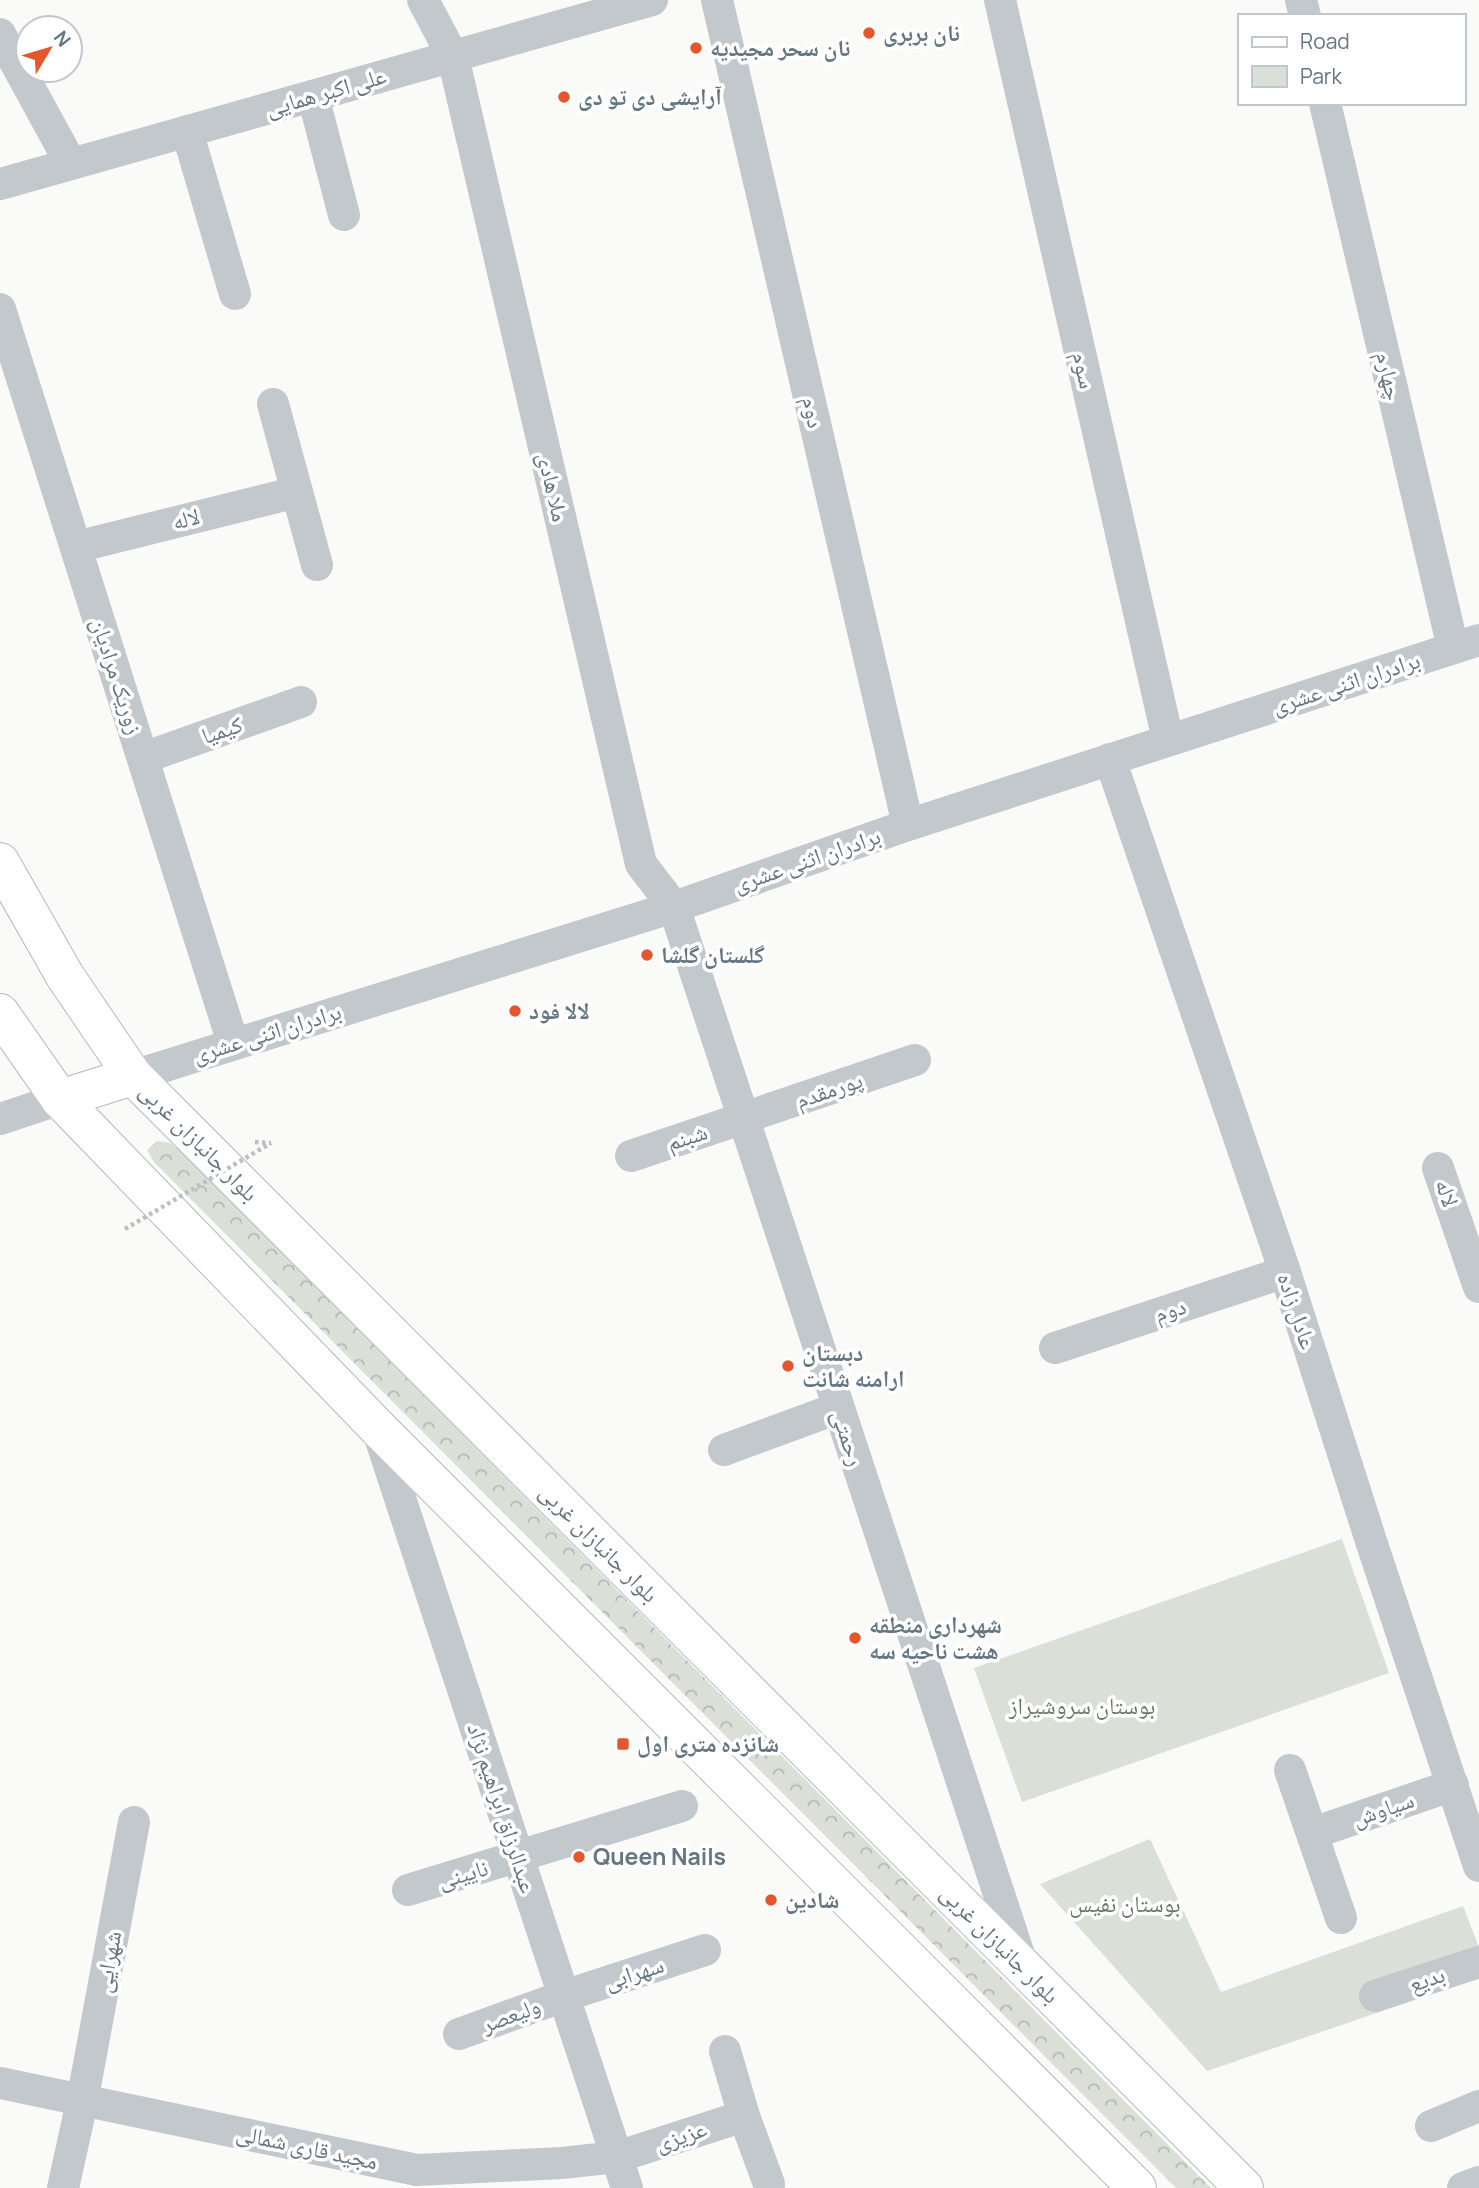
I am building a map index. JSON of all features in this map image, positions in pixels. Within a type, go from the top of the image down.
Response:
[{"type":"main road","name":"بلوار جانبازان غربی","points":[[0,862],[65,976],[134,1076],[1244,2188]]},
{"type":"main road","points":[[0,1013],[60,1100],[377,1427],[1115,2175],[1138,2188]]},
{"type":"main road","points":[[60,1100],[134,1076]]},
{"type":"street","name":"ملا هادی","points":[[423,0],[453,57],[641,864],[674,907]]},
{"type":"street","name":"علی اکبر همایی","points":[[0,184],[652,0]]},
{"type":"street","name":"دوم","points":[[717,0],[908,825]]},
{"type":"street","name":"سوم","points":[[1000,0],[1168,740]]},
{"type":"street","points":[[0,34],[71,164]]},
{"type":"street","points":[[313,96],[344,215]]},
{"type":"street","name":"چهارم","points":[[1326,105],[1466,644]]},
{"type":"street","points":[[187,131],[234,294]]},
{"type":"street","name":"زوریک مرادیان","points":[[0,309],[233,1043]]},
{"type":"street","points":[[273,404],[317,565]]},
{"type":"street","name":"لاله","points":[[76,547],[297,492]]},
{"type":"street","name":"برادران اثنی عشری","points":[[134,1076],[674,907],[908,825],[1466,644]]},
{"type":"street","name":"کیمیا","points":[[143,758],[301,702]]},
{"type":"street","name":"عادل زاده","points":[[1110,759],[1285,1272],[1479,1866]]},
{"type":"street","name":"رحمتی","points":[[674,907],[1023,1968]]},
{"type":"street","name":"پورمقدم","points":[[743,1119],[915,1060]]},
{"type":"street","points":[[0,1119],[60,1100]]},
{"type":"street","name":"شبنم","points":[[631,1156],[743,1119]]},
{"type":"street","name":"لاله","points":[[1438,1168],[1474,1256],[1479,1287]]},
{"type":"street","name":"دوم","points":[[1055,1348],[1285,1272]]},
{"type":"street","points":[[724,1450],[838,1408]]},
{"type":"street","name":"عبدالرزاق ابراهیم نژاد","points":[[377,1427],[627,2188]]},
{"type":"street","points":[[1290,1770],[1341,1917]]},
{"type":"street","name":"سیاوش","points":[[1313,1833],[1452,1785]]},
{"type":"street","name":"نایینی","points":[[408,1890],[682,1806]]},
{"type":"street","name":"شهرایی","points":[[63,2188],[82,2102],[134,1822]]},
{"type":"street","name":"سهرابی","points":[[564,1996],[705,1950]]},
{"type":"street","name":"بدیع","points":[[1375,1996],[1479,1962]]},
{"type":"street","name":"ولیعصر","points":[[459,2034],[564,1996]]},
{"type":"street","points":[[725,2052],[744,2116],[769,2184]]},
{"type":"street","name":"مجید قاری شمالی","points":[[0,2083],[415,2179],[617,2157]]},
{"type":"street","points":[[1431,2126],[1479,2106]]},
{"type":"street","name":"عزیزی","points":[[617,2157],[744,2116]]},
{"type":"street","points":[[1463,2188],[1479,2182]]},
{"type":"path","points":[[125,1229],[271,1143]]},
{"type":"green space","points":[[157,1141],[170,1143],[183,1153],[1211,2188],[1176,2188],[154,1162],[147,1150]]},
{"type":"green space","name":"بوستان سروشیراز","points":[[1342,1539],[1389,1673],[1022,1802],[974,1668]]},
{"type":"green space","name":"بوستان نفیس","points":[[1150,1839],[1221,1992],[1463,1906],[1479,1947],[1479,1978],[1207,2071],[1040,1884]]},
{"type":"place","name":"نان بربرى","points":[[869,33]]},
{"type":"place","name":"نان سحر مجیدیه","points":[[696,48]]},
{"type":"place","name":"آرایشی دی تو دی","points":[[564,97]]},
{"type":"place","name":"گلستان گلشا","points":[[647,955]]},
{"type":"place","name":"لالا فود","points":[[515,1011]]},
{"type":"place","name":"دبستان ارامنه شانت","points":[[788,1366]]},
{"type":"place","name":"شهرداری منطقه هشت ناحیه سه","points":[[855,1638]]},
{"type":"place","name":"شانزده متری اول","points":[[623,1744]]},
{"type":"place","name":"Queen Nails","points":[[579,1857]]},
{"type":"place","name":"شادین","points":[[771,1900]]}]
